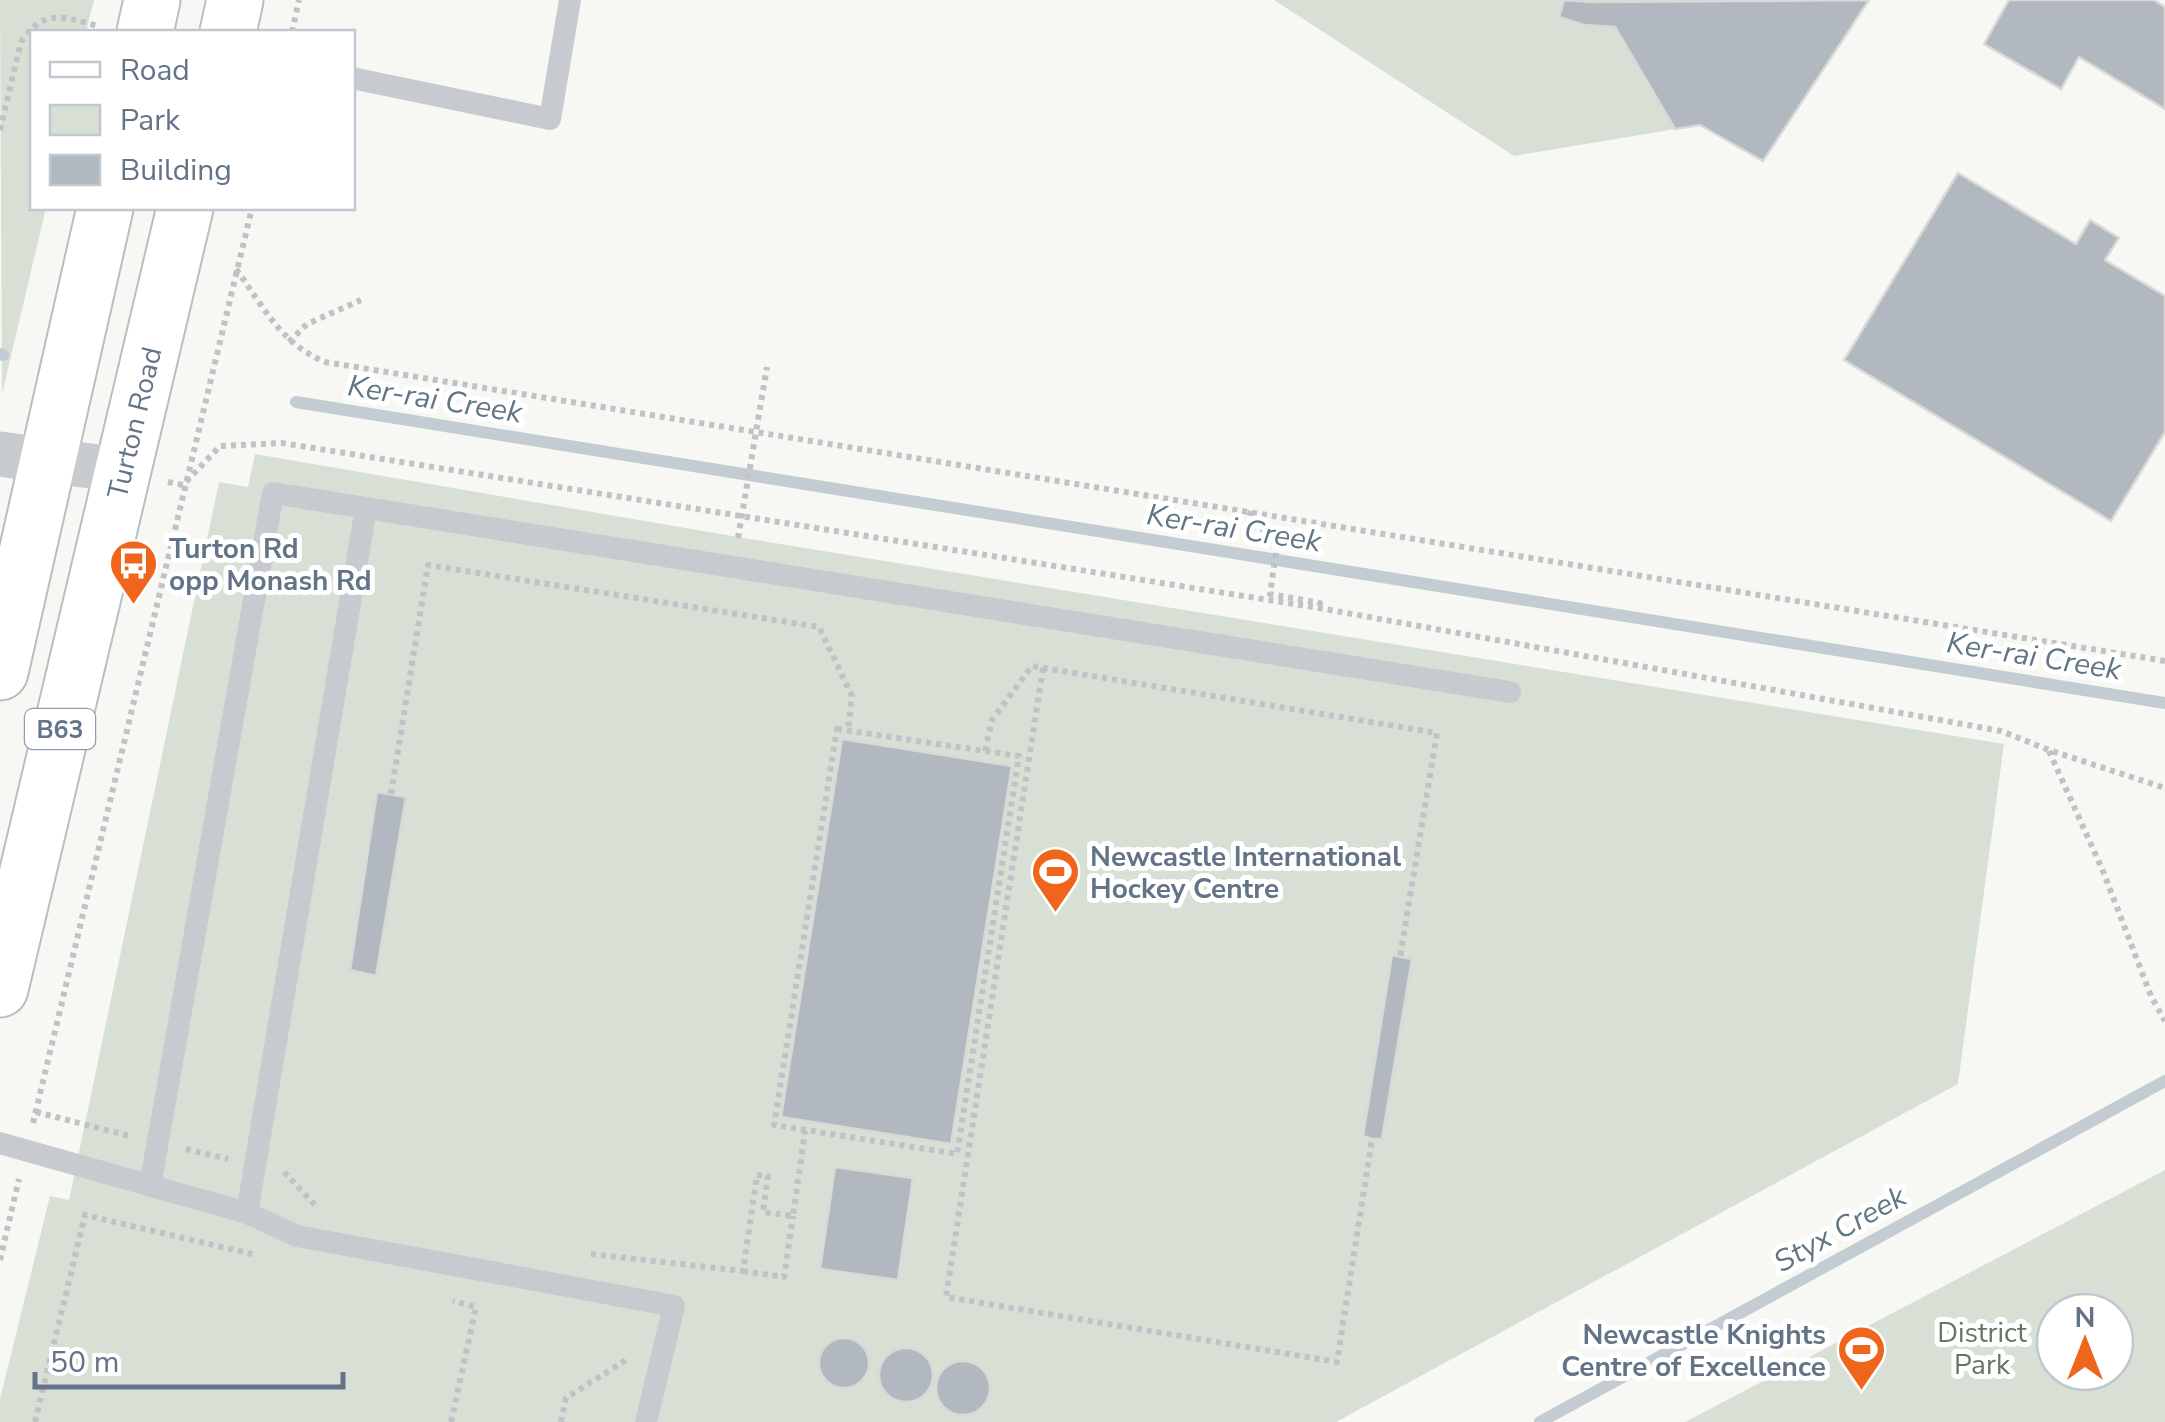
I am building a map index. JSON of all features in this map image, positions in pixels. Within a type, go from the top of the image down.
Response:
[{"type":"main road","points":[[228,30],[235,0]]},
{"type":"main road","points":[[0,672],[24,457],[105,210]]},
{"type":"main road","name":"Turton Road","points":[[0,988],[186,210]]},
{"type":"street","points":[[24,457],[121,470]]},
{"type":"lane","points":[[355,79],[550,119],[570,0]]},
{"type":"lane","points":[[150,1186],[273,493],[1510,692]]},
{"type":"lane","points":[[247,1213],[366,508]]},
{"type":"lane","points":[[0,1143],[247,1213],[296,1236],[674,1306],[646,1422]]},
{"type":"path","points":[[292,30],[300,0]]},
{"type":"path","points":[[31,30],[47,18],[136,21]]},
{"type":"path","points":[[0,130],[21,42],[30,31]]},
{"type":"path","points":[[0,1260],[251,210]]},
{"type":"path","points":[[236,269],[289,342],[302,353],[325,362],[2165,662]]},
{"type":"path","points":[[289,342],[308,324],[361,300]]},
{"type":"path","points":[[743,504],[767,367]]},
{"type":"path","points":[[220,446],[282,443],[1319,608],[2001,730],[2165,788]]},
{"type":"path","points":[[1250,511],[1247,527],[1279,532],[1270,594],[1320,603],[1319,608]]},
{"type":"path","points":[[391,794],[428,566],[818,627],[852,696],[848,731]]},
{"type":"path","points":[[985,751],[992,720],[1032,666],[1437,733],[1400,957]]},
{"type":"path","points":[[1042,668],[946,1297],[1337,1362],[1372,1139]]},
{"type":"path","points":[[837,729],[923,742],[1019,756],[957,1154],[774,1125],[837,729]]},
{"type":"path","points":[[920,752],[923,742]]},
{"type":"path","points":[[2049,750],[2151,996],[2165,1021]]},
{"type":"path","points":[[36,1112],[288,1173],[325,1216]]},
{"type":"path","points":[[589,1254],[784,1277],[805,1130]]},
{"type":"path","points":[[744,1270],[757,1175],[768,1176],[763,1212],[793,1216]]},
{"type":"path","points":[[36,1422],[85,1215],[272,1258]]},
{"type":"path","points":[[439,1298],[476,1306],[452,1422]]},
{"type":"path","points":[[560,1422],[566,1398],[630,1358],[639,1298]]},
{"type":"green space","points":[[0,0],[94,0],[86,30],[30,30],[30,210],[46,210],[2,394]]},
{"type":"green space","points":[[1274,0],[1869,0],[1763,161],[1700,125],[1514,156]]},
{"type":"green space","name":"Newcastle International Hockey Centre","points":[[255,454],[2004,744],[1958,1084],[1336,1422],[0,1422],[0,1399],[50,1196],[69,1200],[219,482],[248,487]]},
{"type":"green space","name":"District Park","points":[[2165,1170],[2165,1422],[1685,1422]]},
{"type":"building","points":[[1564,0],[1869,0],[1763,161],[1700,125],[1675,129],[1615,27],[1584,25],[1559,17]]},
{"type":"building","points":[[2009,0],[2154,0],[2165,7],[2165,109],[2079,57],[2061,89],[1984,44]]},
{"type":"building","points":[[1958,173],[2076,244],[2090,220],[2119,238],[2105,260],[2165,296],[2165,432],[2111,521],[1844,360]]},
{"type":"building","points":[[842,739],[1012,766],[951,1144],[781,1117]]},
{"type":"building","points":[[377,792],[406,797],[376,976],[350,970]]},
{"type":"building","points":[[1392,955],[1412,959],[1382,1139],[1372,1139],[1363,1136]]},
{"type":"building","points":[[835,1167],[913,1178],[898,1280],[820,1269]]},
{"type":"building","points":[[844,1338],[862,1345],[869,1363],[862,1381],[844,1388],[826,1381],[819,1363],[826,1345]]},
{"type":"building","points":[[906,1348],[925,1356],[933,1375],[925,1394],[906,1402],[887,1394],[879,1375],[887,1356]]},
{"type":"building","points":[[963,1361],[982,1369],[990,1388],[982,1407],[963,1415],[944,1407],[936,1388],[944,1369]]},
{"type":"waterway","name":"Ker-rai Creek","points":[[296,402],[2165,703]]},
{"type":"waterway","name":"Styx Creek","points":[[1540,1422],[2165,1081]]},
{"type":"place","name":"Turton Rd opp Monash Rd","points":[[134,606]]},
{"type":"place","name":"Newcastle International Hockey Centre","points":[[1055,914]]},
{"type":"place","name":"Newcastle Knights Centre of Excellence","points":[[1861,1392]]}]
